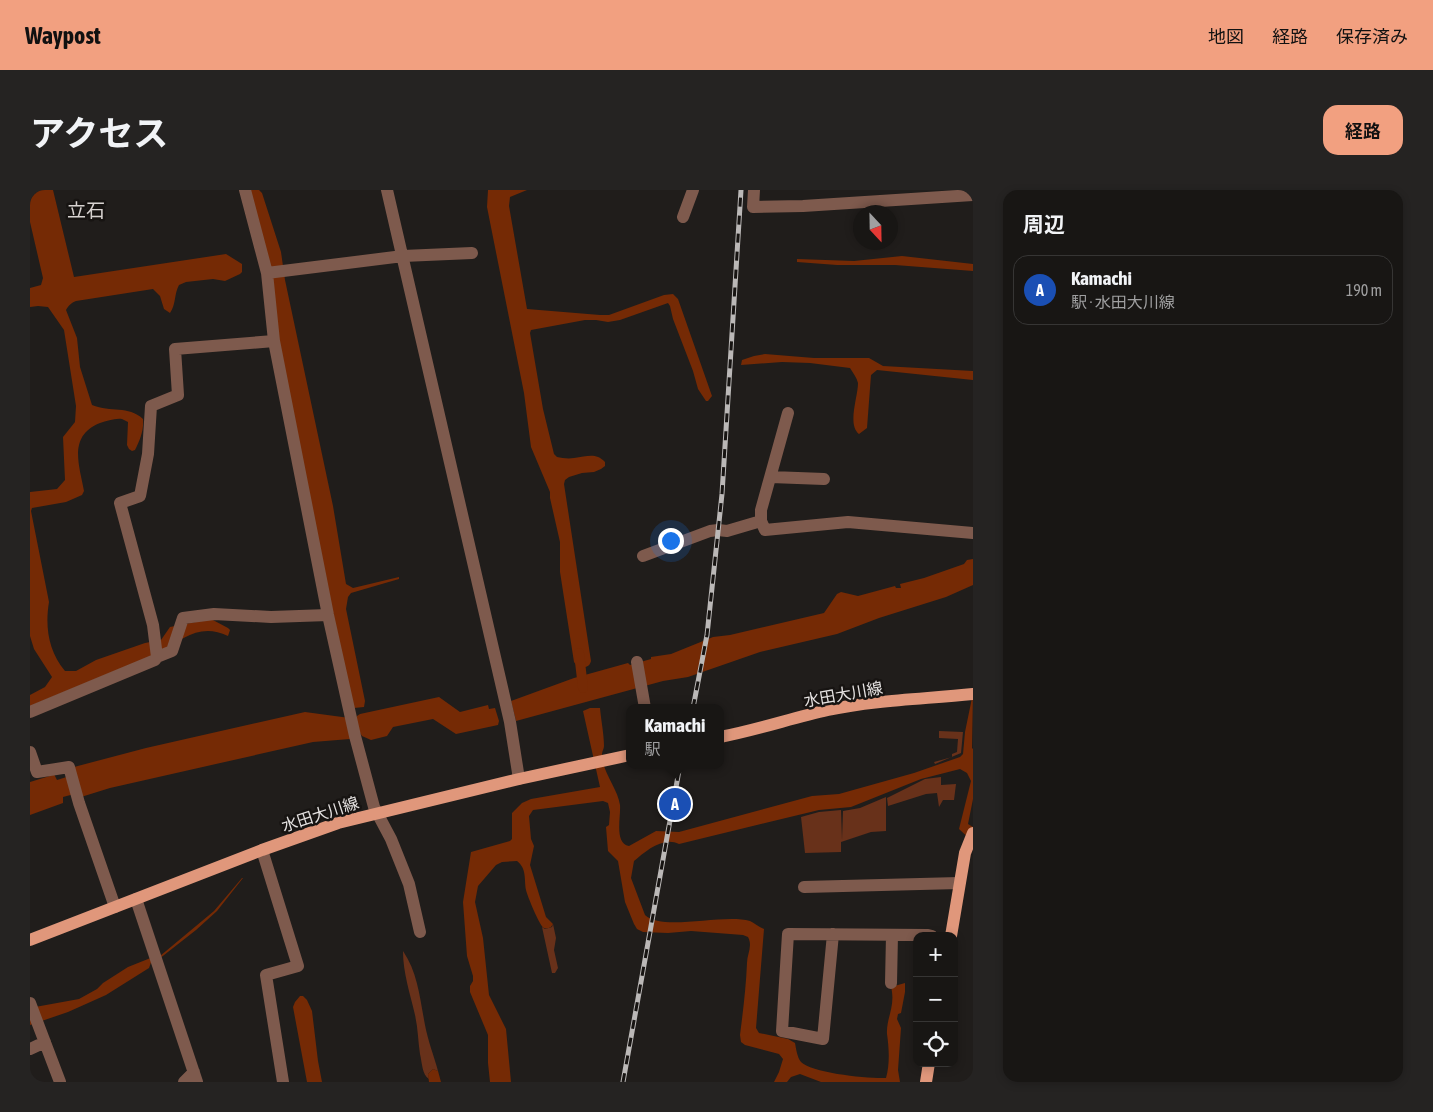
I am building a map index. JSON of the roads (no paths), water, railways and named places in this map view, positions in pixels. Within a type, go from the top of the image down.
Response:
[{"type":"main road","name":"水田大川線","points":[[724,736],[828,710],[861,704],[972,695]]},
{"type":"main road","name":"水田大川線","points":[[30,940],[262,850],[338,823],[519,779],[626,756]]},
{"type":"main road","points":[[951,932],[958,883],[973,833]]},
{"type":"main road","points":[[926,1082],[928,1067]]},
{"type":"street","points":[[245,190],[267,273],[274,341],[328,615],[355,736],[376,813],[380,816],[391,839],[409,884],[420,932]]},
{"type":"street","points":[[387,190],[510,722],[519,779]]},
{"type":"street","points":[[683,217],[693,190]]},
{"type":"street","points":[[754,190],[753,207],[803,206],[973,195]]},
{"type":"street","points":[[267,273],[403,256],[472,253]]},
{"type":"street","points":[[157,657],[153,625],[120,503],[140,496],[148,454],[151,406],[178,395],[175,349],[274,341]]},
{"type":"street","points":[[788,413],[761,510],[761,521],[766,530],[848,522],[973,533]]},
{"type":"street","points":[[771,477],[824,479]]},
{"type":"street","points":[[643,556],[710,531],[727,531],[761,521]]},
{"type":"street","points":[[30,712],[155,660],[157,657],[172,651],[183,618],[214,614],[271,618],[328,615]]},
{"type":"street","points":[[637,662],[644,704]]},
{"type":"street","points":[[30,752],[37,772],[69,767],[79,803],[115,907]]},
{"type":"street","points":[[262,850],[298,966],[266,975],[282,1082]]},
{"type":"street","points":[[804,887],[958,883]]},
{"type":"street","points":[[136,898],[196,1077],[184,1082]]},
{"type":"street","points":[[833,934],[823,1039],[782,1031],[788,934],[833,934],[913,936]]},
{"type":"street","points":[[891,983],[892,935]]},
{"type":"street","points":[[30,1002],[60,1082]]},
{"type":"street","points":[[30,1049],[45,1042]]},
{"type":"waterway","points":[[579,653],[583,688]]},
{"type":"railway","points":[[694,704],[707,635],[722,494],[741,190]]},
{"type":"railway","points":[[623,1082],[679,769]]},
{"type":"place","name":"Kamachi","points":[[675,804]]},
{"type":"district","name":"立石","points":[[86,210]]}]
